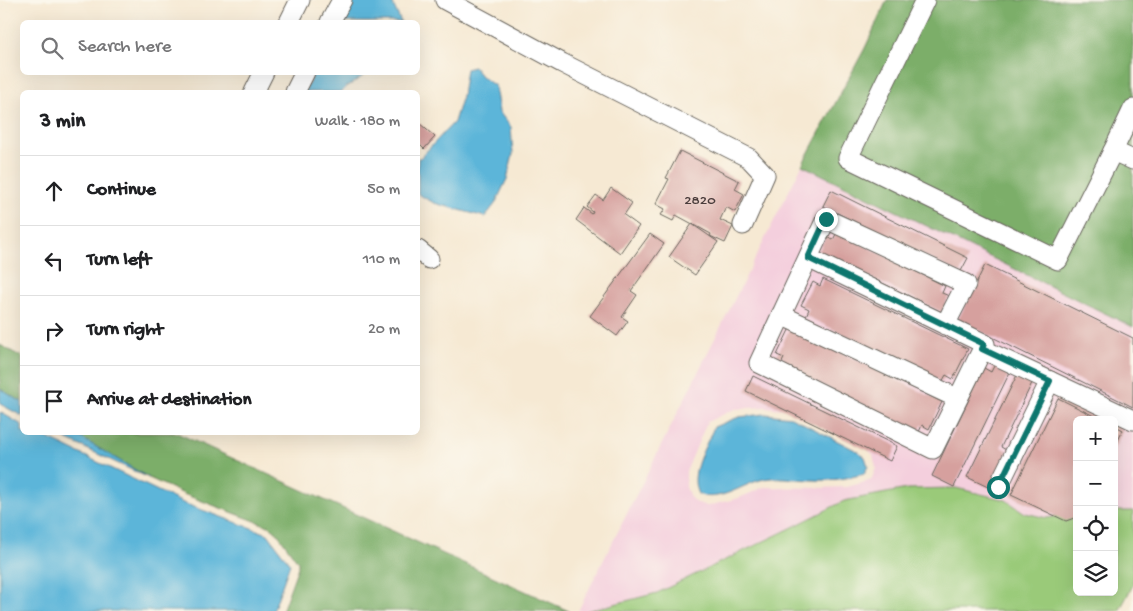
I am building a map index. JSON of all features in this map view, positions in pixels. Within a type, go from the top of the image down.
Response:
[{"type":"street","points":[[290,20],[300,0]]},
{"type":"street","points":[[331,20],[342,0]]},
{"type":"street","points":[[445,0],[562,63],[749,158],[765,175],[743,225]]},
{"type":"street","points":[[925,0],[848,158],[1058,260],[1133,109]]},
{"type":"street","points":[[255,90],[262,75]]},
{"type":"street","points":[[296,90],[304,75]]},
{"type":"street","points":[[1113,150],[1133,160]]},
{"type":"street","points":[[808,258],[945,325],[984,344],[933,449],[759,363],[826,219],[966,284],[945,325]]},
{"type":"street","points":[[781,315],[958,398]]},
{"type":"street","points":[[982,349],[1133,420]]},
{"type":"street","points":[[998,487],[1050,381]]},
{"type":"shaded area","points":[[802,165],[1133,327],[1133,511],[1118,511],[1118,416],[1073,416],[1073,514],[1048,518],[1025,513],[1006,500],[844,501],[657,593],[587,611],[578,611]],"holes":[[[764,407],[794,410],[863,445],[873,455],[876,468],[869,481],[847,487],[764,487],[739,498],[707,506],[695,502],[690,497],[686,487],[686,472],[707,422],[735,409]]]},
{"type":"green space","points":[[887,0],[1133,0],[1133,327],[802,165],[865,48]]},
{"type":"green space","points":[[0,345],[20,356],[20,401],[0,389]]},
{"type":"green space","points":[[76,435],[181,435],[569,611],[282,611],[298,567],[298,562],[275,530],[186,495],[149,478]]},
{"type":"green space","points":[[956,488],[1006,500],[1025,513],[1047,518],[1073,514],[1073,596],[1118,596],[1118,511],[1133,511],[1133,585],[1119,611],[587,611],[657,593],[844,501],[907,489]]},
{"type":"water","points":[[344,0],[391,0],[400,20],[337,20]]},
{"type":"water","points":[[474,67],[481,76],[495,86],[499,112],[511,127],[513,154],[507,179],[495,204],[485,217],[434,203],[420,195],[420,158],[454,122],[462,96],[466,69]]},
{"type":"water","points":[[313,75],[365,75],[344,90],[305,90]]},
{"type":"water","points":[[0,389],[20,401],[20,415],[0,404]]},
{"type":"water","points":[[0,412],[20,424],[20,435],[41,435],[183,503],[268,534],[290,564],[273,611],[0,611]]},
{"type":"water","points":[[765,414],[791,417],[859,452],[865,457],[868,466],[864,474],[827,480],[766,479],[721,495],[706,496],[698,494],[695,486],[695,477],[699,460],[714,427],[739,417]]},
{"type":"water","points":[[57,435],[76,435],[149,478]]},
{"type":"building","points":[[420,124],[435,137],[424,149],[420,145]]},
{"type":"building","points":[[680,151],[739,181],[735,189],[744,194],[735,212],[726,207],[720,220],[733,226],[725,243],[676,215],[673,221],[661,215],[665,209],[656,204],[669,179],[666,178]]},
{"type":"building","points":[[611,188],[632,203],[624,215],[639,226],[620,253],[576,220],[584,208],[592,214],[593,212],[587,207],[596,195],[603,200]]},
{"type":"building","points":[[831,190],[968,258],[960,273],[823,206]]},
{"type":"building","points":[[692,224],[718,242],[695,275],[669,257]]},
{"type":"building","points":[[837,232],[945,286],[942,293],[949,296],[942,312],[818,252],[826,236],[833,240]]},
{"type":"building","points":[[650,234],[664,244],[631,291],[637,295],[622,317],[628,321],[617,336],[590,316]]},
{"type":"building","points":[[985,265],[1133,338],[1133,407],[958,320]]},
{"type":"building","points":[[823,279],[968,349],[953,379],[946,375],[942,382],[806,316],[809,309],[801,305],[813,282],[820,286]]},
{"type":"building","points":[[790,328],[942,402],[929,429],[922,425],[919,432],[781,365],[784,358],[777,355]]},
{"type":"building","points":[[995,364],[1010,372],[954,487],[932,476],[984,368],[991,372]]},
{"type":"building","points":[[1017,375],[1032,383],[1001,447],[1008,451],[990,488],[967,477]]},
{"type":"building","points":[[753,376],[897,446],[890,461],[746,391]]},
{"type":"building","points":[[1058,398],[1094,416],[1073,416],[1073,518],[1066,521],[1011,495]]},
{"type":"building","points":[[1118,427],[1123,430],[1118,441]]},
{"type":"route","points":[[826,219],[808,258],[984,344],[982,349],[1050,381],[998,487]]}]
